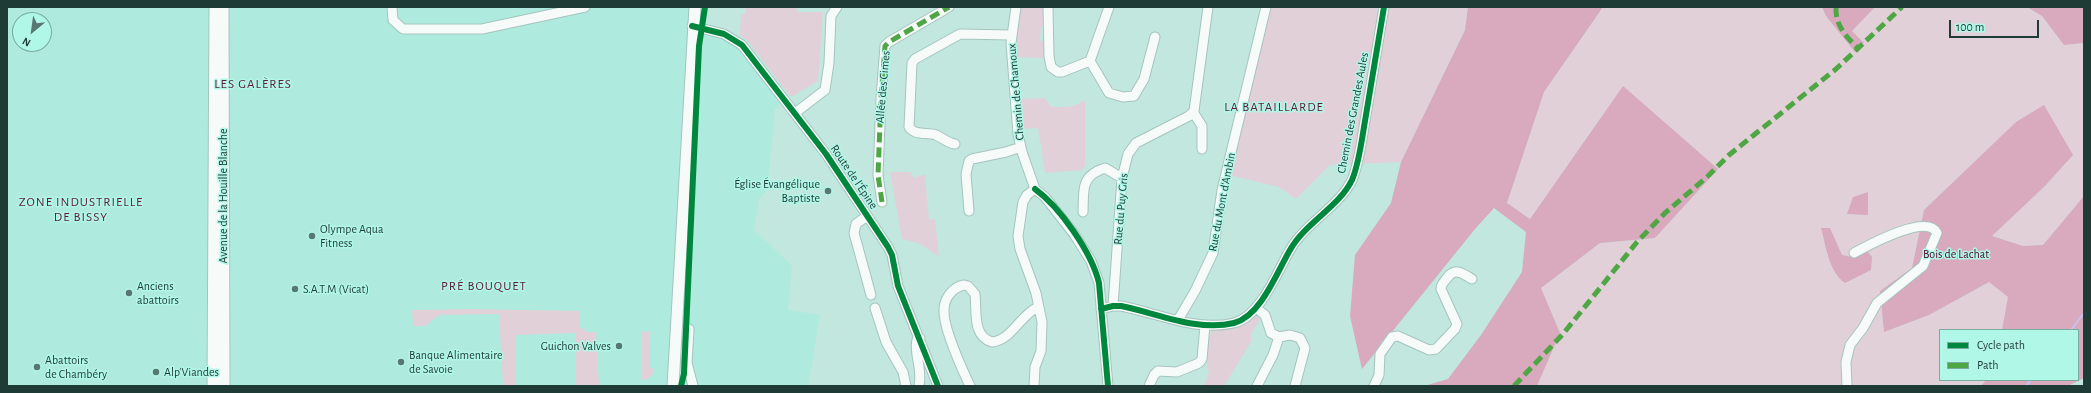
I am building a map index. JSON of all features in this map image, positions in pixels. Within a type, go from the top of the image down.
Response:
[{"type":"main road","name":"Avenue de la Houille Blanche","points":[[213,386],[215,7]]},
{"type":"main road","name":"Avenue de la Houille Blanche","points":[[224,7],[224,386]]},
{"type":"main road","points":[[674,386],[694,7]]},
{"type":"street","points":[[392,7],[393,20],[403,29],[466,30],[510,24],[585,7]]},
{"type":"street","points":[[795,113],[825,90],[829,63],[832,16],[837,7]]},
{"type":"street","name":"Allée des Cimes","points":[[882,202],[878,175],[882,74],[885,46],[949,7]]},
{"type":"street","name":"Chemin de Chamoux","points":[[1016,7],[1011,35],[1021,147],[1035,189],[1045,197],[1091,261],[1099,283],[1108,386]]},
{"type":"street","points":[[1048,7],[1048,56],[1051,67],[1058,72],[1062,72],[1090,61],[1109,7]]},
{"type":"street","points":[[1202,149],[1202,126],[1193,112],[1208,7]]},
{"type":"street","name":"Rue du Mont d'Ambin","points":[[1178,320],[1195,291],[1213,253],[1222,190],[1266,7]]},
{"type":"street","name":"Chemin des Grandes Aules","points":[[1256,308],[1291,249],[1305,230],[1336,200],[1352,180],[1361,143],[1384,7]]},
{"type":"street","name":"Route de l'Épine","points":[[692,26],[724,34],[738,41],[826,154],[890,251],[898,286],[938,386]]},
{"type":"street","points":[[954,144],[946,142],[938,136],[915,132],[909,127],[912,63],[915,59],[960,34],[1011,35]]},
{"type":"street","points":[[1090,61],[1109,92],[1123,97],[1134,96],[1144,80],[1155,37]]},
{"type":"street","name":"Rue du Puy Gris","points":[[1113,306],[1114,265],[1122,178],[1128,154],[1133,145],[1189,116],[1193,112]]},
{"type":"street","points":[[969,211],[966,174],[969,161],[972,158],[1006,152],[1021,147]]},
{"type":"street","points":[[1083,212],[1084,186],[1086,179],[1104,168],[1122,178]]},
{"type":"street","points":[[1034,386],[1035,367],[1041,351],[1042,322],[1036,293],[1020,249],[1018,236],[1023,202],[1027,195],[1035,189]]},
{"type":"street","points":[[866,216],[856,224],[854,233],[871,295]]},
{"type":"street","points":[[1847,386],[1846,362],[1850,345],[1863,328],[1877,303],[1923,266],[1936,233],[1935,229],[1930,226],[1911,228],[1854,253]]},
{"type":"street","points":[[1374,386],[1379,375],[1380,354],[1392,337],[1398,336],[1429,350],[1436,349],[1455,330],[1457,324],[1441,289],[1441,285],[1450,274],[1454,272],[1460,272],[1472,279]]},
{"type":"street","points":[[970,386],[944,315],[946,300],[954,290],[964,285],[973,290],[975,294],[978,331],[982,338],[992,342],[1002,339],[1028,313],[1038,307]]},
{"type":"street","points":[[1101,308],[1113,306],[1205,325],[1239,321],[1256,308],[1265,315],[1270,332],[1278,337],[1290,335],[1300,338],[1305,348],[1295,386]]},
{"type":"street","points":[[875,308],[881,336],[902,368],[906,386]]},
{"type":"street","points":[[1149,386],[1154,375],[1158,372],[1177,372],[1198,363],[1202,359],[1205,325]]},
{"type":"street","points":[[689,329],[688,370],[693,386]]},
{"type":"street","points":[[1256,386],[1273,355],[1278,337]]},
{"type":"street","points":[[918,386],[921,369],[916,346],[917,340],[920,338]]},
{"type":"shaded area","points":[[7,7],[696,7],[705,35],[723,38],[735,45],[782,103],[775,109],[767,191],[759,198],[754,230],[792,266],[788,310],[820,315],[808,386],[7,386]]},
{"type":"shaded area","points":[[746,7],[796,7],[797,12],[823,12],[818,81],[791,97],[747,40],[740,35],[741,14],[746,14]]},
{"type":"shaded area","points":[[1019,7],[1045,7],[1046,26],[1041,26],[1040,41],[1045,41],[1045,58],[1015,57]]},
{"type":"shaded area","points":[[1271,7],[1468,7],[1465,29],[1401,162],[1330,165],[1296,199],[1279,187],[1229,175]]},
{"type":"shaded area","points":[[1603,7],[1822,7],[1826,16],[1852,31],[1875,7],[2027,7],[2042,16],[2064,45],[2084,43],[2084,196],[2043,245],[2023,246],[1992,236],[2045,186],[2073,155],[2016,122],[1924,210],[1912,268],[1880,291],[1884,332],[1929,315],[1989,282],[2009,297],[2002,329],[1939,329],[1939,381],[1985,381],[1981,386],[1537,386],[1560,333],[1541,288],[1600,243],[1656,238],[1623,86],[1530,219],[1507,203],[1544,92]]},
{"type":"shaded area","points":[[1045,98],[1051,107],[1073,106],[1085,100],[1085,166],[1082,170],[1045,173],[1038,128],[1021,129],[1020,99]]},
{"type":"shaded area","points":[[890,172],[910,172],[914,178],[925,174],[929,220],[935,219],[939,256],[918,243],[902,239]]},
{"type":"shaded area","points":[[472,309],[580,311],[579,328],[586,329],[586,332],[596,332],[599,386],[576,386],[575,333],[516,335],[516,386],[503,386],[499,314],[439,315],[425,326],[413,326],[412,310]]},
{"type":"shaded area","points":[[1256,315],[1260,319],[1251,334],[1251,342],[1224,386],[1204,386],[1209,372],[1207,367],[1207,352],[1211,332],[1218,329],[1240,326]]},
{"type":"shaded area","points":[[642,331],[654,333],[649,334],[650,368],[654,369],[650,377],[642,380]]},
{"type":"green space","points":[[1468,7],[1603,7],[1544,92],[1507,203],[1530,219],[1623,86],[1718,169],[1655,238],[1600,243],[1541,288],[1560,333],[1537,386],[1424,386],[1448,379],[1481,335],[1522,272],[1526,232],[1494,208],[1475,229],[1362,369],[1350,316],[1355,255],[1391,203],[1401,162],[1465,30]]},
{"type":"green space","points":[[1822,7],[1875,7],[1852,31],[1864,43],[1855,52],[1826,16]]},
{"type":"green space","points":[[2027,7],[2084,7],[2084,43],[2064,45],[2042,16]]},
{"type":"green space","name":"Bois de Lachat","points":[[2044,105],[2073,155],[2045,186],[1992,236],[2023,246],[2043,245],[2084,196],[2084,378],[2079,380],[2079,329],[2002,329],[2008,297],[1989,282],[1929,315],[1884,332],[1880,291],[1912,268],[1924,210],[2016,122]]},
{"type":"green space","points":[[1868,192],[1868,215],[1847,214],[1853,197]]},
{"type":"green space","points":[[1821,228],[1830,228],[1842,255],[1852,257],[1867,251],[1872,257],[1871,270],[1845,283],[1835,272],[1832,266]]},
{"type":"green space","name":"Bois de Lachat","points":[[1985,381],[2078,381],[2068,386],[1981,386]]},
{"type":"waterway","points":[[2072,329],[2084,313]]},
{"type":"waterway","points":[[2026,386],[2030,381]]},
{"type":"marked path","points":[[882,202],[878,175],[885,46],[889,42],[949,7]]},
{"type":"marked path","points":[[1836,7],[1839,25],[1859,49]]},
{"type":"marked path","points":[[1514,386],[1563,334],[1637,242],[1665,213],[1707,177],[1729,155],[1836,69],[1902,7]]},
{"type":"cycle path","points":[[681,386],[684,374],[699,46],[705,7]]},
{"type":"cycle path","points":[[1101,309],[1121,306],[1177,320],[1206,325],[1234,323],[1244,319],[1252,312],[1260,303],[1274,281],[1296,240],[1339,199],[1352,180],[1360,151],[1384,7]]},
{"type":"cycle path","points":[[692,26],[724,34],[742,45],[826,154],[892,255],[898,286],[938,386]]},
{"type":"cycle path","points":[[1035,189],[1055,207],[1074,232],[1090,258],[1095,271],[1099,283],[1108,386]]},
{"type":"place","name":"Église Évangélique Baptiste","points":[[828,191]]},
{"type":"place","name":"Olympe Aqua Fitness","points":[[312,236]]},
{"type":"place","name":"S.A.T.M (Vicat)","points":[[295,289]]},
{"type":"place","name":"Anciens abattoirs","points":[[129,293]]},
{"type":"place","name":"Guichon Valves","points":[[619,346]]},
{"type":"place","name":"Banque Alimentaire de Savoie","points":[[401,362]]},
{"type":"place","name":"Abattoirs de Chambéry","points":[[37,367]]},
{"type":"place","name":"Alp'Viandes","points":[[156,372]]},
{"type":"district","name":"LES GALÈRES","points":[[253,84]]},
{"type":"district","name":"LA BATAILLARDE","points":[[1274,107]]},
{"type":"district","name":"ZONE INDUSTRIELLE DE BISSY","points":[[81,210]]},
{"type":"district","name":"PRÉ BOUQUET","points":[[484,286]]}]
